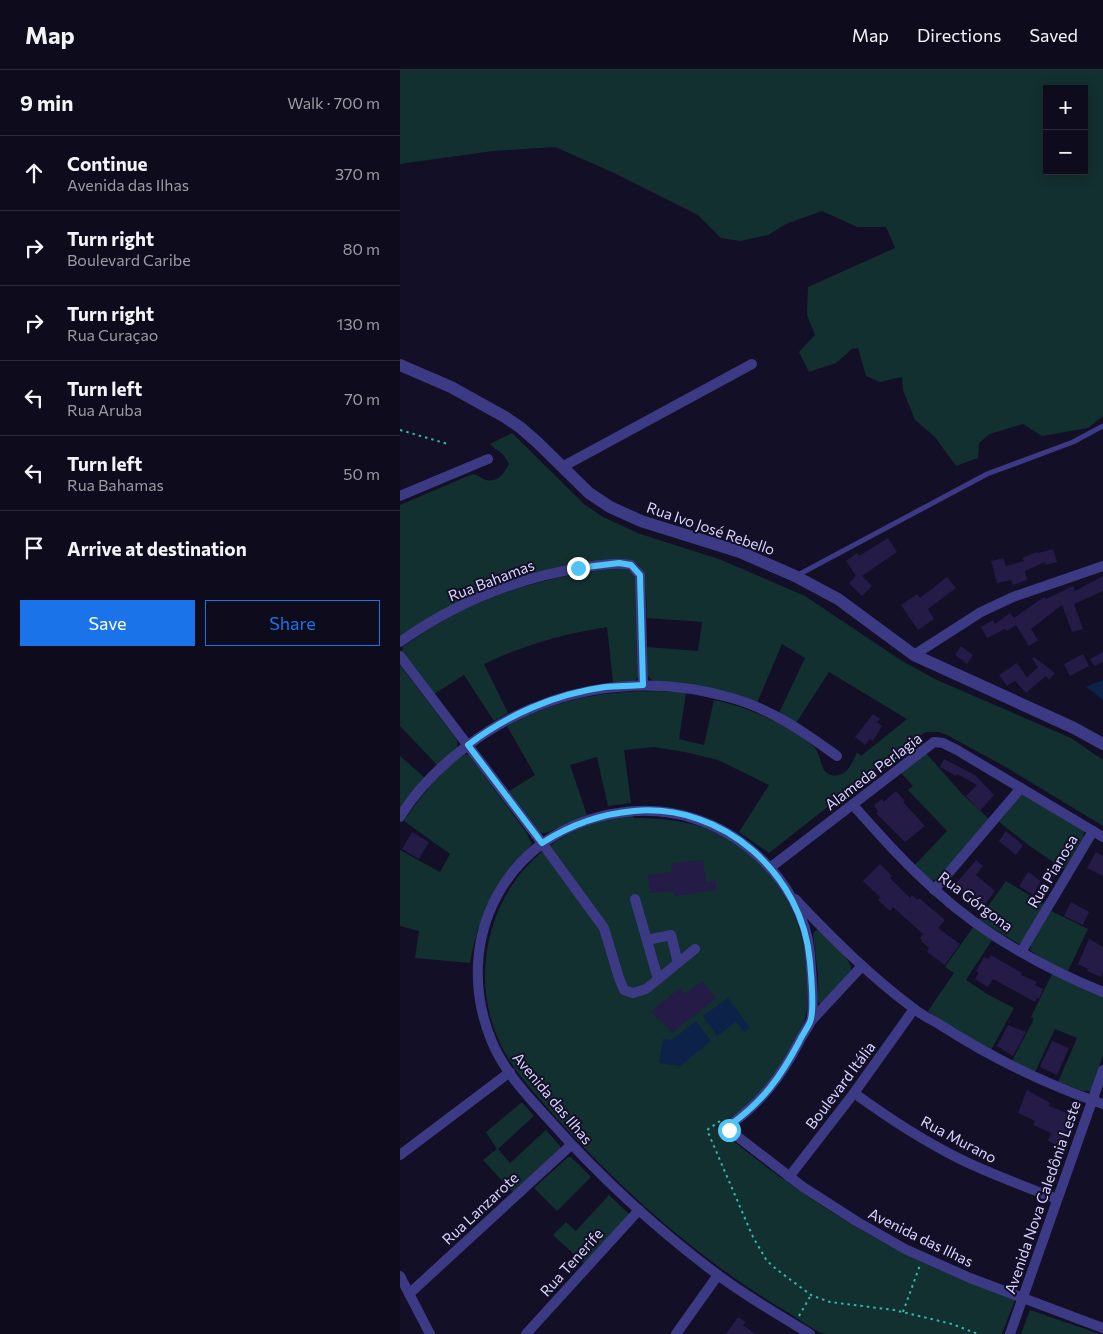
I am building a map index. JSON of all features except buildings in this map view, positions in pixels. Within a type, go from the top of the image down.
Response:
[{"type":"street","points":[[562,467],[752,364]]},
{"type":"street","name":"Rua Ivo José Rebello","points":[[400,365],[451,387],[505,417],[521,428],[594,497],[624,515],[731,549],[795,576],[838,599],[914,655],[1074,728],[1103,744]]},
{"type":"street","points":[[400,496],[488,459]]},
{"type":"street","name":"Rua Bahamas","points":[[400,642],[455,609],[522,581],[556,572],[586,567],[619,563],[631,565],[640,575],[643,685]]},
{"type":"street","points":[[914,655],[989,608],[1013,596],[1103,566]]},
{"type":"street","points":[[400,656],[604,928],[624,990],[632,993],[646,989],[695,950]]},
{"type":"street","points":[[400,817],[432,775],[449,759],[496,725],[543,703],[604,688],[643,685],[684,688],[733,698],[774,715],[796,727],[837,756]]},
{"type":"street","name":"Alameda Perlagia","points":[[771,867],[934,742],[943,743],[957,750],[1103,837]]},
{"type":"street","points":[[934,890],[1021,788]]},
{"type":"street","name":"Rua Górgona","points":[[853,805],[934,890],[971,920],[1020,952],[1103,992]]},
{"type":"street","name":"Avenida das Ilhas","points":[[810,1334],[718,1275],[639,1210],[571,1145],[537,1107],[496,1050],[485,1023],[478,986],[478,961],[486,920],[499,889],[521,862],[542,843],[563,830],[592,818],[635,810],[681,814],[717,826],[739,840],[771,867],[789,892],[801,919],[809,948],[811,1021],[779,1077],[759,1102],[730,1125],[729,1130],[789,1177],[856,1221],[923,1258],[970,1278],[1103,1328]]},
{"type":"street","name":"Rua Pianosa","points":[[1020,952],[1093,831]]},
{"type":"street","points":[[789,892],[862,966],[914,1009],[999,1059],[1036,1077],[1103,1104]]},
{"type":"street","points":[[635,899],[658,979]]},
{"type":"street","points":[[647,940],[671,935],[678,963]]},
{"type":"street","points":[[811,1021],[862,966]]},
{"type":"street","name":"Boulevard Itália","points":[[789,1177],[854,1094],[914,1009]]},
{"type":"street","name":"Avenida Nova Caledônia Leste","points":[[1010,1334],[1103,1070]]},
{"type":"street","points":[[400,1155],[510,1072]]},
{"type":"street","name":"Rua Murano","points":[[854,1094],[905,1128],[952,1155],[1000,1177],[1058,1199]]},
{"type":"street","name":"Rua Lanzarote","points":[[409,1294],[571,1145]]},
{"type":"street","name":"Rua Tenerife","points":[[526,1334],[639,1210]]},
{"type":"street","points":[[676,1334],[718,1275]]},
{"type":"street","points":[[400,1276],[430,1334]]},
{"type":"lane","points":[[795,576],[987,474],[1073,442],[1103,426]]},
{"type":"path","points":[[400,430],[448,444]]},
{"type":"path","points":[[878,772],[915,742],[929,734]]},
{"type":"path","points":[[723,1120],[707,1130],[753,1237],[767,1260],[811,1294],[830,1302],[903,1312],[952,1324],[978,1334]]},
{"type":"path","points":[[903,1312],[923,1258]]},
{"type":"path","points":[[795,1324],[811,1294]]},
{"type":"green space","points":[[400,70],[1103,70],[1103,416],[1088,428],[1042,436],[1023,424],[990,434],[979,443],[978,458],[956,466],[935,437],[915,420],[903,390],[902,377],[880,382],[866,376],[858,348],[852,349],[836,363],[809,372],[799,352],[815,335],[807,315],[808,287],[895,248],[886,227],[857,227],[822,211],[786,224],[768,235],[740,241],[721,238],[698,215],[612,172],[555,147],[493,151],[400,164]]},
{"type":"green space","points":[[512,433],[584,504],[603,517],[640,534],[719,559],[805,596],[902,661],[937,680],[1071,738],[1103,760],[1103,826],[1004,766],[947,735],[939,732],[926,732],[913,740],[769,853],[739,832],[769,785],[718,760],[654,747],[624,750],[631,803],[608,806],[597,757],[570,765],[587,815],[546,833],[541,833],[509,791],[535,775],[507,726],[528,715],[572,700],[640,691],[686,693],[679,739],[704,745],[714,700],[726,703],[753,712],[793,731],[817,750],[824,770],[836,776],[848,769],[857,752],[861,756],[907,719],[829,672],[796,723],[779,713],[805,658],[782,644],[757,703],[653,681],[647,671],[647,647],[698,651],[702,622],[647,618],[646,589],[643,573],[636,563],[619,559],[542,571],[504,583],[468,598],[400,637],[400,505],[470,475],[474,474],[490,481],[497,479],[503,474],[509,464],[507,459],[490,444]]},
{"type":"green space","points":[[617,568],[628,570],[636,578],[638,677],[634,682],[613,682],[607,627],[559,637],[514,651],[484,664],[508,713],[494,721],[464,675],[434,694],[402,652],[403,647],[428,630],[453,615],[479,603],[531,584],[587,572]]},
{"type":"green space","points":[[400,665],[457,740],[457,748],[437,765],[400,726]]},
{"type":"green space","points":[[926,753],[962,794],[989,819],[938,878],[931,882],[914,866],[947,831],[908,790],[913,786],[901,773]]},
{"type":"green space","points":[[465,754],[469,755],[526,832],[532,844],[506,873],[487,904],[475,939],[470,963],[415,958],[419,931],[400,926],[400,850],[440,872],[450,854],[404,821],[423,794],[448,766]]},
{"type":"green space","points":[[400,756],[425,778],[400,811]]},
{"type":"green space","points":[[1024,794],[1084,831],[1083,838],[1064,869],[1031,847],[999,822],[1019,797]]},
{"type":"green space","points":[[632,815],[634,818],[668,820],[702,827],[728,839],[756,860],[779,887],[788,901],[801,933],[807,991],[806,1014],[802,1028],[785,1062],[772,1081],[748,1106],[716,1127],[807,1196],[880,1241],[933,1267],[1015,1300],[1002,1334],[825,1334],[816,1330],[756,1293],[662,1222],[577,1141],[516,1070],[499,1041],[492,1022],[487,1002],[485,981],[489,941],[502,903],[523,870],[549,846],[564,836],[597,822]]},
{"type":"green space","points":[[1006,881],[1044,904],[1019,944],[979,919]]},
{"type":"green space","points":[[1051,911],[1088,929],[1068,971],[1044,960],[1030,950]]},
{"type":"green space","points":[[974,926],[992,940],[966,980],[987,994],[1014,1008],[991,1050],[945,1024],[928,1011],[954,973],[945,967]]},
{"type":"green space","points":[[818,930],[844,955],[851,966],[851,971],[821,1003],[817,1000],[818,975],[813,934]]},
{"type":"green space","points":[[1052,974],[1103,996],[1103,1055],[1090,1091],[1083,1091],[1058,1082],[1077,1038],[1055,1029],[1035,1072],[1012,1061],[1034,1019],[1031,1017]]},
{"type":"green space","points":[[522,1102],[534,1116],[498,1149],[510,1163],[546,1130],[560,1146],[561,1150],[514,1194],[483,1160],[497,1149],[486,1132]]},
{"type":"green space","points":[[568,1157],[571,1157],[591,1177],[557,1211],[534,1188]]},
{"type":"green space","points":[[609,1195],[628,1213],[629,1217],[586,1265],[553,1235],[566,1222],[576,1231]]},
{"type":"green space","points":[[1030,1310],[1100,1334],[1021,1334]]},
{"type":"water","points":[[1103,680],[1103,700],[1086,687]]},
{"type":"water","points":[[728,998],[750,1028],[744,1032],[736,1022],[717,1036],[703,1016]]},
{"type":"water","points":[[696,1021],[711,1041],[680,1066],[659,1063],[663,1039],[672,1040]]},
{"type":"route","points":[[578,568],[619,563],[631,565],[640,575],[643,685],[604,688],[543,703],[496,725],[468,745],[542,843],[563,830],[592,818],[605,815],[635,810],[681,814],[717,826],[739,840],[771,867],[789,892],[801,919],[809,948],[812,1000],[811,1021],[779,1077],[759,1102],[730,1125],[729,1130]]}]
